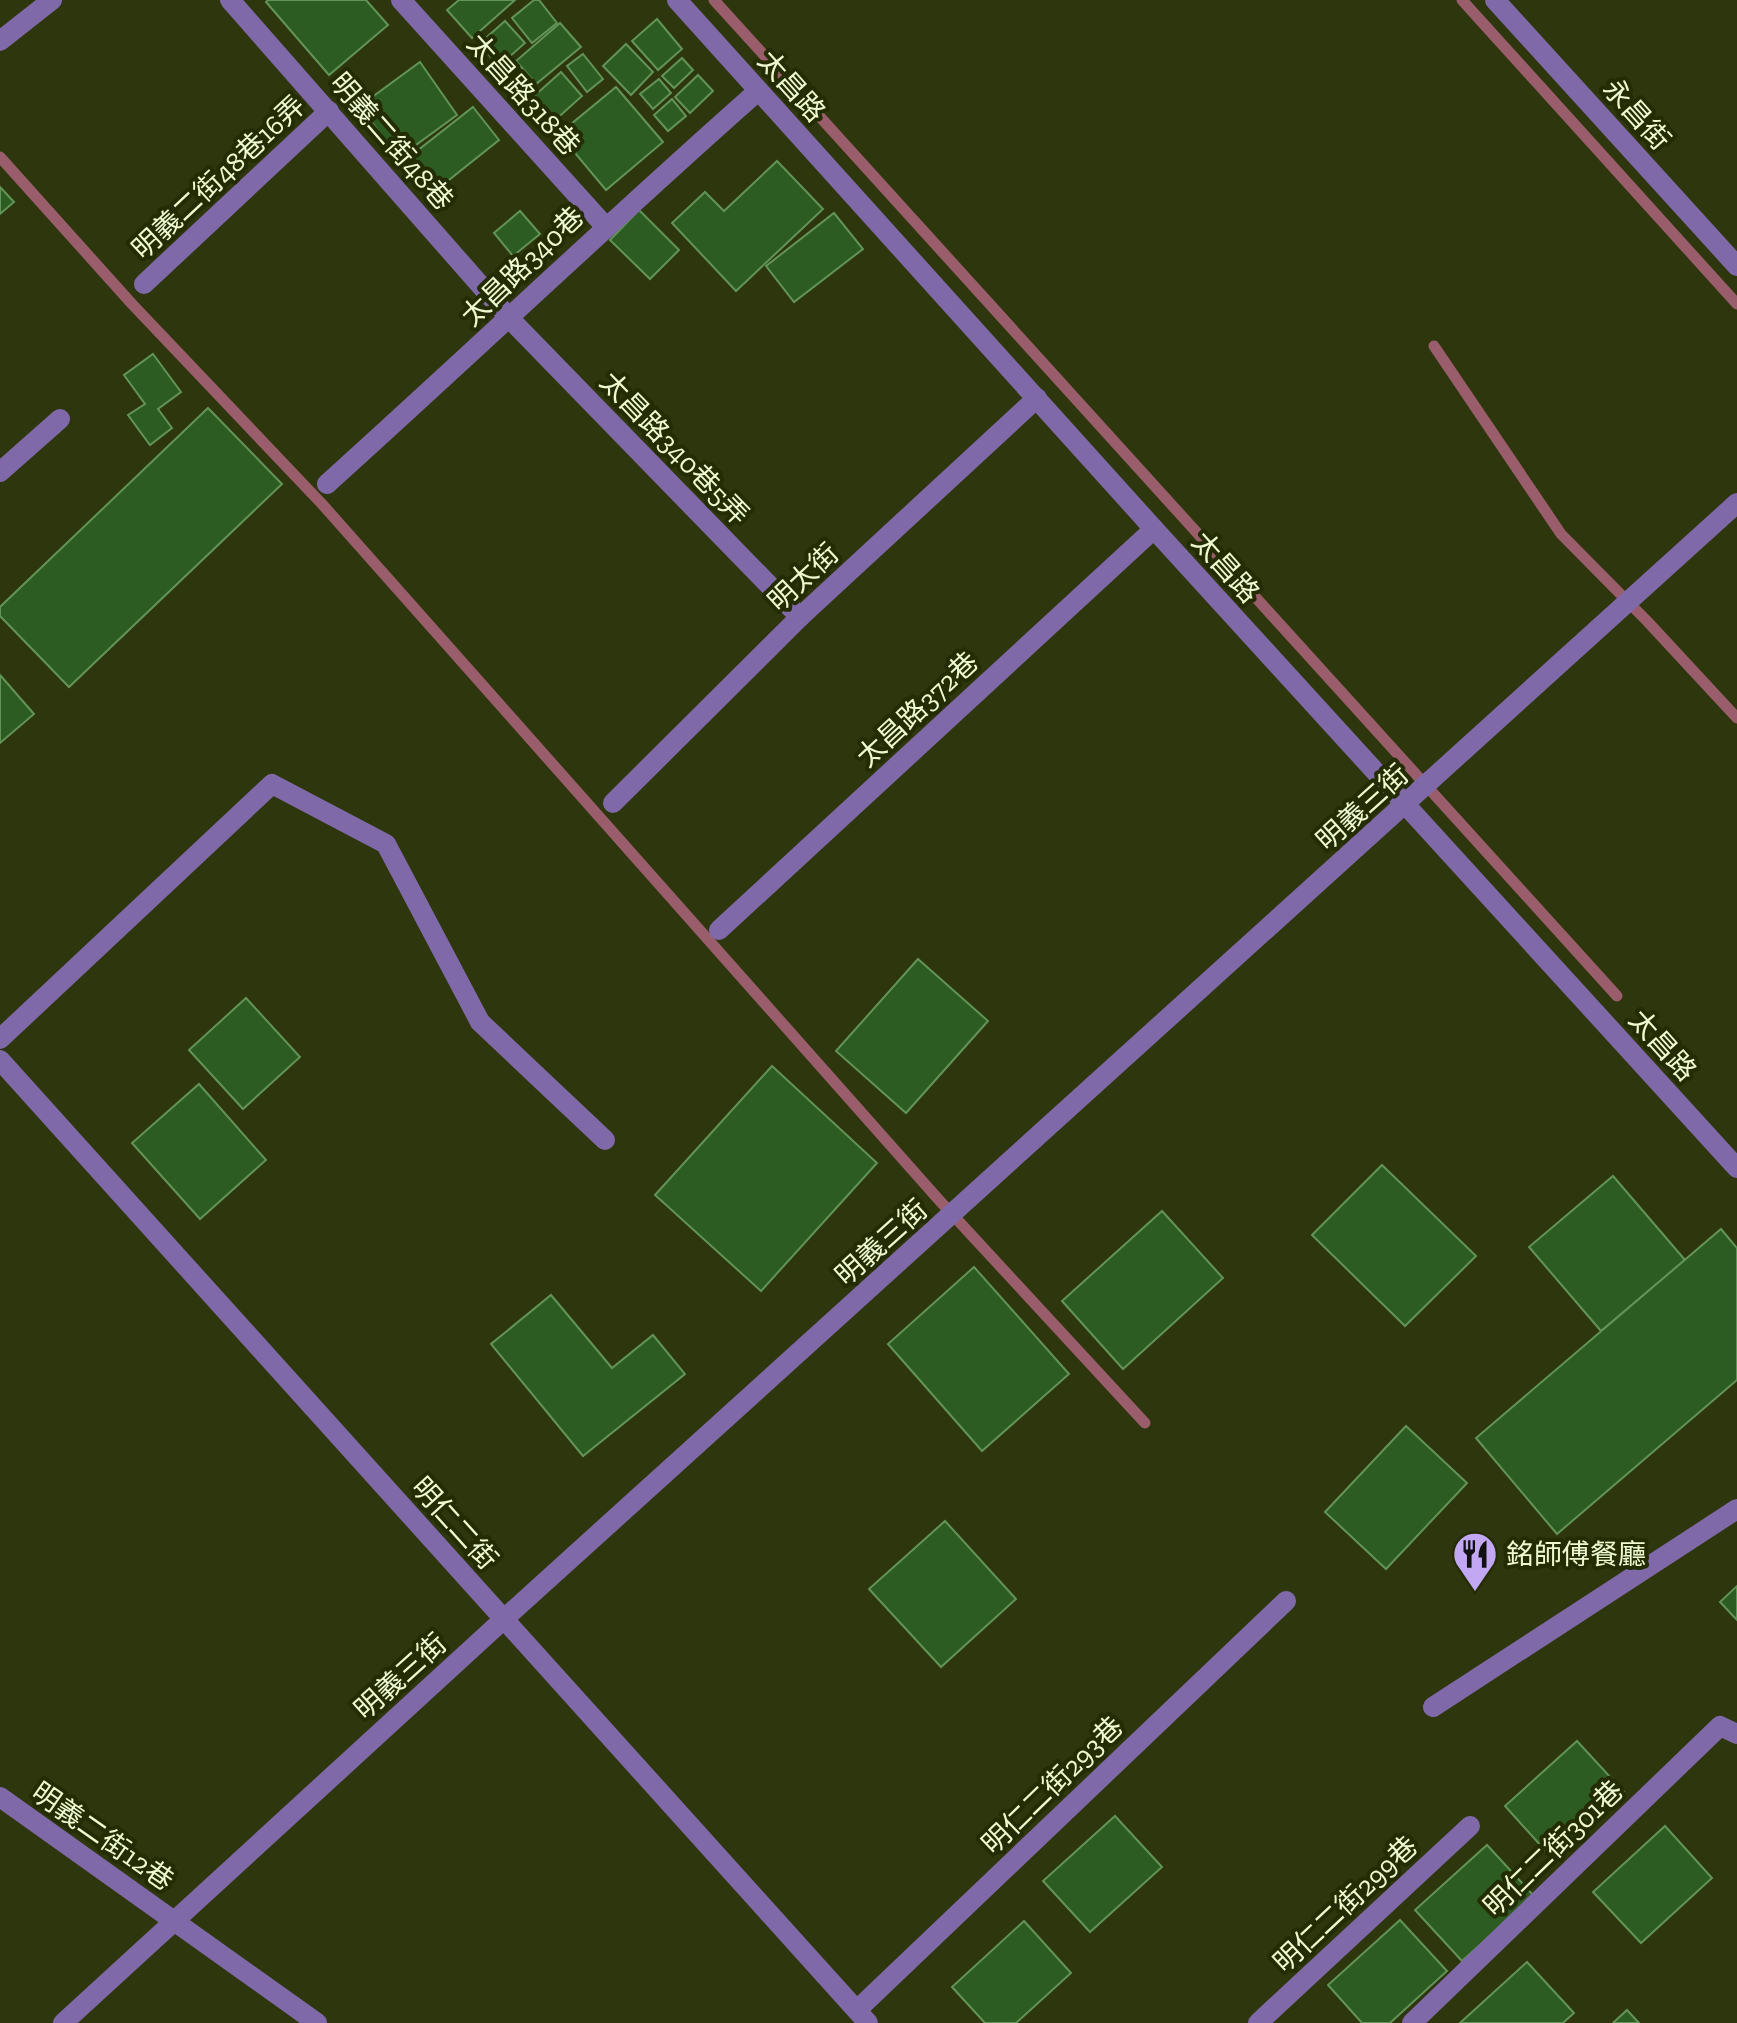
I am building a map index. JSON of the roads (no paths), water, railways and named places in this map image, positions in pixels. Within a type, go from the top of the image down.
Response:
[{"type":"street","points":[[0,41],[52,0]]},
{"type":"street","name":"明義二街48巷","points":[[230,0],[510,319]]},
{"type":"street","name":"太昌路318巷","points":[[401,0],[605,226]]},
{"type":"street","name":"太昌路","points":[[677,0],[1405,806],[1737,1168]]},
{"type":"street","name":"永昌街","points":[[1495,0],[1737,266]]},
{"type":"street","name":"太昌路340巷","points":[[327,484],[510,319],[605,226],[758,91]]},
{"type":"street","name":"明義二街48巷16弄","points":[[144,284],[329,111]]},
{"type":"street","name":"太昌路340巷5弄","points":[[510,319],[800,617]]},
{"type":"street","name":"明太街","points":[[613,803],[800,617],[1037,398]]},
{"type":"street","points":[[0,472],[60,419]]},
{"type":"street","name":"明義三街","points":[[63,2023],[504,1619],[1737,503]]},
{"type":"street","name":"太昌路372巷","points":[[719,930],[1154,529]]},
{"type":"street","points":[[0,1039],[272,784],[386,844],[480,1022],[605,1140]]},
{"type":"street","name":"明仁二街","points":[[0,1060],[863,2017]]},
{"type":"street","points":[[1433,1707],[1737,1509]]},
{"type":"street","name":"明仁二街293巷","points":[[863,2017],[1286,1601]]},
{"type":"street","name":"明仁二街301巷","points":[[1412,2023],[1720,1726],[1737,1734]]},
{"type":"street","name":"明義二街12巷","points":[[0,1797],[317,2023]]},
{"type":"street","name":"明仁二街299巷","points":[[1258,2023],[1470,1826]]},
{"type":"waterway","points":[[714,0],[1617,996]]},
{"type":"waterway","points":[[1462,0],[1737,304]]},
{"type":"waterway","points":[[0,157],[132,304],[322,504],[939,1200],[1145,1423]]},
{"type":"waterway","points":[[1434,346],[1561,534],[1737,718]]},
{"type":"place","name":"銘師傅餐廳","points":[[1475,1593]]}]
